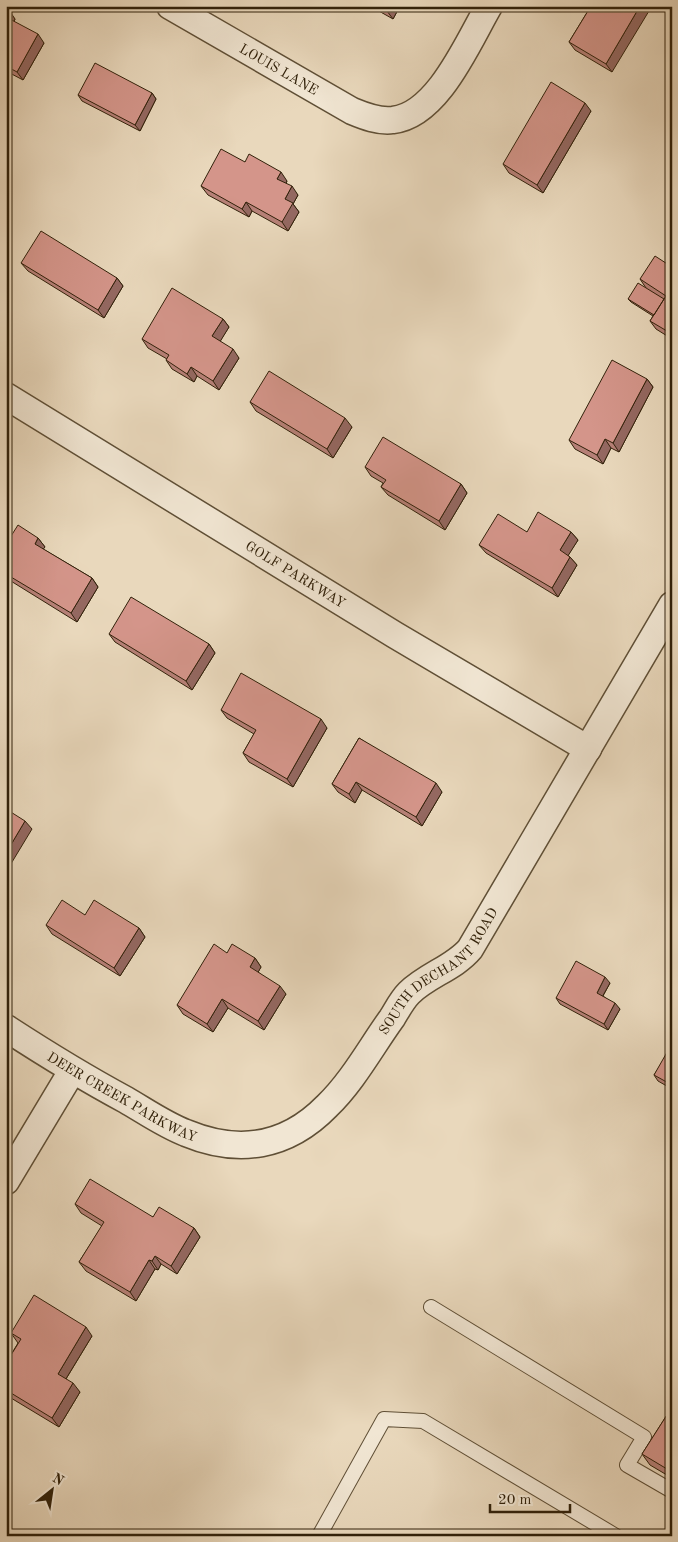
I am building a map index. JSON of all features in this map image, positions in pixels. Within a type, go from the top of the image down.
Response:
[{"type":"street","name":"LOUIS LANE","points":[[170,6],[352,111],[372,118],[392,120],[411,115],[428,104],[441,89],[490,6]]},
{"type":"street","name":"GOLF PARKWAY","points":[[6,396],[395,635],[588,750]]},
{"type":"street","name":"SOUTH DECHANT ROAD","points":[[245,1146],[271,1142],[298,1130],[326,1107],[346,1086],[408,994],[426,980],[463,958],[588,750],[672,605]]},
{"type":"street","name":"DEER CREEK PARKWAY","points":[[6,1028],[72,1071],[185,1133],[218,1144],[245,1146]]},
{"type":"street","points":[[6,1181],[72,1071]]},
{"type":"lane","points":[[431,1308],[644,1436],[627,1465],[672,1491]]},
{"type":"lane","points":[[319,1536],[384,1419],[423,1421],[616,1536]]},
{"type":"building","points":[[379,6],[389,6],[387,11]]},
{"type":"building","points":[[591,6],[640,6],[606,64],[569,42]]},
{"type":"building","points":[[6,17],[38,34],[17,72],[6,66]]},
{"type":"building","points":[[95,63],[152,93],[135,125],[78,95]]},
{"type":"building","points":[[551,82],[585,103],[537,185],[503,164]]},
{"type":"building","points":[[221,149],[245,162],[249,154],[281,172],[277,179],[292,186],[285,199],[293,203],[282,222],[246,202],[242,209],[201,186]]},
{"type":"building","points":[[41,231],[117,278],[98,310],[21,263]]},
{"type":"building","points":[[655,256],[672,267],[672,334],[650,321],[666,296],[640,279]]},
{"type":"building","points":[[638,283],[664,299],[654,315],[628,299]]},
{"type":"building","points":[[172,288],[223,319],[212,336],[233,349],[213,381],[191,367],[187,374],[166,360],[169,355],[142,339]]},
{"type":"building","points":[[612,360],[647,379],[613,443],[605,439],[597,455],[569,440]]},
{"type":"building","points":[[269,371],[345,418],[327,449],[250,402]]},
{"type":"building","points":[[383,437],[461,484],[439,521],[381,487],[386,480],[365,467]]},
{"type":"building","points":[[538,512],[571,532],[560,550],[570,557],[552,588],[479,545],[498,514],[527,532]]},
{"type":"building","points":[[18,525],[38,538],[35,544],[92,578],[71,613],[6,574],[6,544]]},
{"type":"building","points":[[131,597],[209,644],[186,681],[109,634]]},
{"type":"building","points":[[241,673],[321,719],[287,779],[243,753],[256,730],[221,710]]},
{"type":"building","points":[[359,738],[436,783],[416,817],[356,782],[349,794],[332,784]]},
{"type":"building","points":[[6,809],[25,821],[6,853]]},
{"type":"building","points":[[62,900],[85,915],[94,900],[139,928],[114,968],[46,925]]},
{"type":"building","points":[[214,944],[227,953],[232,944],[255,958],[250,967],[280,986],[258,1021],[222,999],[207,1024],[177,1005]]},
{"type":"building","points":[[576,961],[605,977],[597,993],[615,1003],[604,1024],[556,998]]},
{"type":"building","points":[[670,1047],[672,1047],[672,1085],[654,1075]]},
{"type":"building","points":[[90,1179],[153,1217],[159,1207],[194,1228],[171,1266],[155,1256],[152,1261],[149,1260],[130,1292],[79,1262],[104,1222],[75,1204]]},
{"type":"building","points":[[34,1295],[86,1327],[58,1374],[73,1383],[52,1418],[6,1390],[6,1363],[21,1339],[11,1333]]},
{"type":"building","points":[[672,1407],[672,1472],[642,1454]]}]
